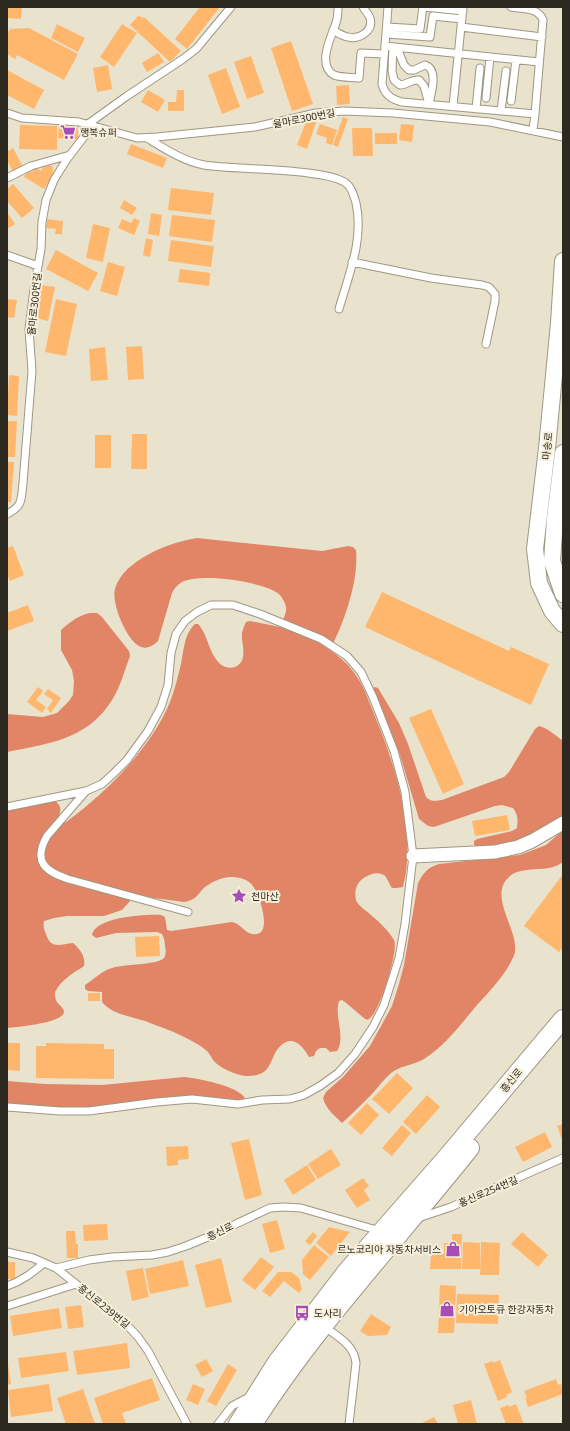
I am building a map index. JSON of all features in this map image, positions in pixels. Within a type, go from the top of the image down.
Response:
[{"type":"main road","name":"흥신로","points":[[238,1424],[300,1331],[347,1271],[446,1158],[563,1019]]},
{"type":"main road","name":"흥신로","points":[[253,1424],[268,1400],[344,1299],[412,1220],[563,1037]]},
{"type":"street","name":"마송로","points":[[563,261],[547,448],[534,549],[539,582],[552,611],[563,624]]},
{"type":"street","name":"마송로","points":[[563,453],[555,519],[552,562],[563,594]]},
{"type":"street","points":[[413,856],[495,852],[518,848],[563,823]]},
{"type":"lane","name":"율마로300번길","points":[[7,514],[17,509],[21,501],[32,371],[29,329],[34,288],[42,250],[42,222],[46,200],[54,180],[90,124],[127,96],[184,59],[196,49],[231,7]]},
{"type":"lane","points":[[338,7],[337,19],[327,45],[326,58],[329,69],[335,75],[359,78],[362,53],[395,47],[539,62]]},
{"type":"lane","points":[[333,30],[348,38],[357,38],[366,33],[371,25],[371,20],[363,7]]},
{"type":"lane","points":[[388,7],[382,84],[386,95],[392,99],[402,102],[535,114]]},
{"type":"lane","points":[[386,31],[420,29],[423,7],[463,9],[453,106]]},
{"type":"lane","points":[[511,7],[538,12],[543,20],[533,130]]},
{"type":"lane","points":[[386,31],[430,37],[433,16],[462,23],[542,37]]},
{"type":"lane","points":[[395,47],[392,71],[394,80],[396,83],[402,85],[412,80],[419,80],[424,86],[429,104]]},
{"type":"lane","points":[[395,47],[406,68],[411,70],[425,65],[430,67],[433,81],[429,104]]},
{"type":"lane","points":[[486,98],[490,57]]},
{"type":"lane","points":[[511,102],[516,60]]},
{"type":"lane","points":[[476,109],[480,68]]},
{"type":"lane","points":[[501,112],[506,71]]},
{"type":"lane","name":"율마로300번길","points":[[7,113],[22,118],[90,124],[122,135],[137,138],[255,127],[316,113],[344,111],[393,113],[490,122],[563,137]]},
{"type":"lane","points":[[147,138],[181,158],[204,165],[257,170],[296,171],[340,179],[347,183],[352,189],[359,224],[357,241],[339,309]]},
{"type":"lane","points":[[7,178],[31,166],[70,155]]},
{"type":"lane","points":[[7,255],[38,266]]},
{"type":"lane","points":[[352,262],[431,278],[457,280],[489,287],[495,294],[495,301],[486,344]]},
{"type":"lane","points":[[7,807],[86,790],[102,784],[127,760],[148,731],[161,707],[168,686],[171,653],[176,634],[185,621],[197,612],[211,605],[233,605],[260,614],[321,639],[347,656],[361,672],[373,697],[394,751],[405,792],[413,856],[405,924],[399,958],[384,1006],[373,1027],[355,1054],[338,1073],[320,1086],[304,1095],[290,1100],[262,1100],[238,1104],[192,1099],[90,1111],[60,1111],[7,1107]]},
{"type":"lane","points":[[86,790],[45,840],[40,857],[44,865],[50,872],[68,879],[188,912]]},
{"type":"lane","name":"흥신로254번길","points":[[412,1220],[451,1207],[563,1158]]},
{"type":"lane","name":"흥신로","points":[[56,1268],[89,1260],[112,1257],[147,1256],[168,1252],[208,1237],[270,1208],[300,1208],[381,1231]]},
{"type":"lane","points":[[381,1231],[412,1220]]},
{"type":"lane","name":"흥신로239번길","points":[[7,1252],[33,1258],[56,1268],[125,1323],[138,1337],[187,1424]]},
{"type":"lane","points":[[7,1286],[30,1275],[44,1263]]},
{"type":"lane","points":[[7,1306],[76,1284]]},
{"type":"lane","points":[[324,1326],[351,1347],[355,1357],[356,1363],[348,1424]]},
{"type":"lane","points":[[218,1424],[232,1406],[258,1392]]},
{"type":"shaded area","points":[[197,538],[322,551],[348,546],[353,547],[356,550],[353,588],[345,615],[330,650],[350,667],[365,691],[382,734],[396,776],[406,821],[407,866],[403,887],[392,888],[384,875],[375,873],[364,878],[358,883],[355,895],[358,904],[389,933],[394,940],[395,946],[388,980],[374,1013],[367,1020],[345,1002],[342,1000],[339,1001],[338,1013],[340,1040],[337,1051],[330,1052],[326,1048],[320,1048],[316,1051],[314,1056],[309,1057],[299,1044],[291,1041],[286,1042],[277,1050],[269,1067],[265,1071],[252,1076],[236,1074],[217,1064],[202,1047],[179,1034],[111,1010],[102,1002],[102,992],[88,991],[85,989],[85,985],[108,969],[155,962],[165,957],[166,951],[164,938],[162,934],[157,932],[116,933],[96,938],[92,935],[95,929],[111,920],[133,916],[161,915],[165,917],[167,930],[171,931],[232,922],[247,932],[252,934],[259,933],[263,929],[264,923],[259,897],[251,884],[240,878],[222,878],[204,888],[196,897],[189,901],[184,902],[139,896],[131,900],[122,910],[104,916],[67,916],[44,921],[44,929],[50,942],[56,945],[73,943],[82,953],[84,966],[64,980],[55,992],[56,1001],[64,1011],[62,1016],[39,1024],[7,1028],[7,810],[55,801],[60,806],[60,814],[55,823],[58,825],[66,822],[96,797],[126,768],[151,736],[162,719],[170,702],[187,637],[191,628],[195,624],[198,624],[202,629],[218,662],[224,667],[232,668],[242,661],[242,633],[246,622],[250,621],[280,627],[286,612],[281,596],[268,588],[243,582],[215,578],[191,579],[180,583],[172,593],[158,641],[152,646],[144,648],[134,642],[129,636],[121,620],[115,602],[115,589],[120,579],[127,569],[149,554],[161,548]]},
{"type":"shaded area","points":[[90,613],[97,613],[102,617],[129,651],[130,656],[117,691],[108,707],[97,719],[84,729],[71,736],[40,745],[7,752],[7,714],[43,717],[57,713],[73,695],[74,681],[72,670],[61,650],[61,630],[75,619]]},
{"type":"shaded area","points":[[374,687],[378,688],[399,723],[408,744],[426,797],[431,800],[442,800],[504,777],[509,772],[535,729],[539,726],[552,732],[563,741],[563,816],[539,831],[516,842],[485,847],[477,847],[474,845],[474,841],[512,831],[517,828],[517,817],[513,808],[502,805],[495,806],[434,827],[428,826],[419,819],[400,755],[373,690]]},
{"type":"shaded area","points":[[561,832],[563,832],[563,862],[557,866],[549,868],[519,871],[512,874],[503,886],[503,904],[513,934],[515,951],[511,962],[499,979],[439,1048],[424,1059],[391,1073],[342,1123],[328,1109],[323,1098],[326,1092],[343,1077],[370,1046],[392,1006],[404,965],[418,883],[424,873],[439,864],[520,855],[546,845]]},
{"type":"shaded area","points":[[184,1077],[226,1086],[241,1094],[245,1098],[232,1101],[83,1108],[60,1108],[7,1103],[7,1081],[45,1084],[102,1085]]},
{"type":"building","points":[[7,7],[22,7],[21,19],[7,18]]},
{"type":"building","points":[[200,7],[220,7],[187,49],[175,39]]},
{"type":"building","points":[[138,16],[145,18],[181,51],[170,62],[130,25]]},
{"type":"building","points":[[57,24],[85,38],[78,52],[51,38]]},
{"type":"building","points":[[122,24],[137,33],[114,67],[100,57]]},
{"type":"building","points":[[29,28],[78,54],[64,80],[17,55],[15,59],[7,54],[7,34],[10,29]]},
{"type":"building","points":[[291,41],[313,104],[292,111],[271,48]]},
{"type":"building","points":[[158,53],[164,62],[147,72],[142,63]]},
{"type":"building","points":[[251,56],[264,93],[247,99],[234,62]]},
{"type":"building","points":[[108,65],[112,89],[97,92],[93,68]]},
{"type":"building","points":[[226,68],[240,107],[222,114],[208,75]]},
{"type":"building","points":[[7,70],[44,90],[34,109],[7,95]]},
{"type":"building","points":[[349,85],[350,104],[337,105],[336,86]]},
{"type":"building","points":[[148,90],[165,100],[158,112],[141,102]]},
{"type":"building","points":[[177,90],[184,90],[184,111],[168,111],[168,102],[176,102]]},
{"type":"building","points":[[343,117],[348,119],[338,147],[333,145]]},
{"type":"building","points":[[317,120],[307,149],[297,145],[306,122]]},
{"type":"building","points":[[320,124],[337,130],[332,145],[326,143],[327,138],[316,134]]},
{"type":"building","points":[[401,124],[414,125],[412,142],[399,140]]},
{"type":"building","points":[[20,125],[57,126],[57,150],[19,149]]},
{"type":"building","name":"행복슈퍼","points":[[59,125],[78,126],[78,139],[58,138]]},
{"type":"building","points":[[352,128],[372,128],[373,156],[353,156]]},
{"type":"building","points":[[375,133],[397,133],[397,144],[375,144]]},
{"type":"building","points":[[131,144],[167,158],[163,168],[127,154]]},
{"type":"building","points":[[13,148],[23,167],[13,172],[7,160],[7,152]]},
{"type":"building","points":[[46,163],[53,167],[53,175],[44,189],[24,177],[28,169],[32,172],[35,167],[41,171]]},
{"type":"building","points":[[13,184],[34,208],[22,218],[7,201],[7,189]]},
{"type":"building","points":[[171,188],[214,193],[211,215],[168,210]]},
{"type":"building","points":[[124,200],[137,208],[132,215],[120,208]]},
{"type":"building","points":[[7,212],[15,224],[7,229]]},
{"type":"building","points":[[151,213],[162,215],[159,236],[148,234]]},
{"type":"building","points":[[172,215],[215,220],[212,242],[169,236]]},
{"type":"building","points":[[134,218],[140,221],[134,235],[118,228],[122,219],[131,223]]},
{"type":"building","points":[[47,219],[63,221],[62,234],[55,234],[56,229],[46,228]]},
{"type":"building","points":[[93,224],[110,228],[103,262],[86,258]]},
{"type":"building","points":[[146,238],[153,240],[150,257],[143,255]]},
{"type":"building","points":[[171,240],[214,246],[211,267],[168,261]]},
{"type":"building","points":[[56,250],[98,273],[88,291],[46,269]]},
{"type":"building","points":[[108,262],[125,267],[117,296],[100,291]]},
{"type":"building","points":[[180,269],[210,273],[209,286],[178,282]]},
{"type":"building","points":[[42,285],[55,287],[48,321],[36,318]]},
{"type":"building","points":[[7,299],[17,300],[14,318],[7,317]]},
{"type":"building","points":[[56,299],[77,304],[66,356],[45,352]]},
{"type":"building","points":[[142,346],[144,379],[128,380],[126,347]]},
{"type":"building","points":[[105,347],[108,380],[91,381],[89,349]]},
{"type":"building","points":[[9,375],[19,376],[17,416],[7,415]]},
{"type":"building","points":[[7,421],[17,421],[15,457],[7,457]]},
{"type":"building","points":[[132,434],[147,434],[147,469],[131,469]]},
{"type":"building","points":[[95,435],[111,435],[111,468],[95,468]]},
{"type":"building","points":[[7,462],[14,462],[11,502],[7,502]]},
{"type":"building","points":[[13,546],[24,575],[10,581],[7,574],[7,548]]},
{"type":"building","points":[[382,592],[509,651],[511,647],[549,664],[531,705],[365,627]]},
{"type":"building","points":[[28,605],[34,621],[7,631],[7,613]]},
{"type":"building","points":[[38,687],[43,691],[36,700],[46,707],[42,713],[27,702]]},
{"type":"building","points":[[48,689],[61,698],[51,713],[47,709],[53,700],[44,694]]},
{"type":"building","points":[[431,709],[464,784],[443,794],[409,718]]},
{"type":"building","points":[[507,815],[510,830],[475,836],[472,821]]},
{"type":"building","points":[[563,874],[563,947],[559,952],[524,926]]},
{"type":"building","points":[[159,936],[160,956],[136,957],[135,937]]},
{"type":"building","points":[[88,993],[100,993],[100,1001],[88,1001]]},
{"type":"building","points":[[7,1043],[20,1043],[20,1071],[7,1070]]},
{"type":"building","points":[[46,1043],[104,1044],[104,1049],[114,1049],[114,1079],[36,1078],[36,1046],[46,1046]]},
{"type":"building","points":[[397,1073],[413,1088],[389,1114],[372,1099]]},
{"type":"building","points":[[427,1095],[440,1107],[416,1134],[403,1122]]},
{"type":"building","points":[[367,1103],[379,1115],[361,1135],[348,1123]]},
{"type":"building","points":[[563,1124],[563,1142],[557,1126]]},
{"type":"building","points":[[402,1125],[411,1133],[392,1156],[382,1148]]},
{"type":"building","points":[[545,1132],[552,1147],[523,1162],[515,1147]]},
{"type":"building","points":[[249,1139],[262,1195],[245,1200],[231,1143]]},
{"type":"building","points":[[188,1146],[189,1159],[178,1160],[178,1165],[167,1166],[166,1147]]},
{"type":"building","points":[[331,1149],[341,1165],[318,1179],[308,1164]]},
{"type":"building","points":[[307,1165],[316,1180],[293,1195],[284,1180]]},
{"type":"building","points":[[363,1178],[369,1186],[364,1190],[370,1200],[357,1208],[345,1190]]},
{"type":"building","points":[[277,1220],[285,1249],[270,1253],[262,1224]]},
{"type":"building","points":[[107,1224],[108,1240],[84,1241],[83,1225]]},
{"type":"building","points":[[329,1227],[350,1232],[331,1256],[316,1243]]},
{"type":"building","points":[[66,1231],[75,1231],[76,1244],[78,1244],[78,1258],[67,1258]]},
{"type":"building","points":[[313,1232],[317,1236],[310,1245],[305,1241]]},
{"type":"building","points":[[522,1232],[548,1255],[538,1267],[511,1244]]},
{"type":"building","name":"르노코리아 자동차서비스","points":[[452,1234],[462,1234],[461,1269],[430,1269],[431,1254],[444,1254],[444,1243],[452,1243]]},
{"type":"building","points":[[463,1242],[480,1243],[480,1269],[462,1269]]},
{"type":"building","points":[[481,1242],[500,1243],[499,1275],[480,1275]]},
{"type":"building","points":[[314,1245],[329,1257],[310,1280],[303,1274],[302,1260]]},
{"type":"building","points":[[261,1257],[274,1267],[255,1290],[242,1280]]},
{"type":"building","points":[[221,1258],[232,1302],[206,1308],[195,1265]]},
{"type":"building","points":[[183,1260],[189,1286],[150,1294],[145,1269]]},
{"type":"building","points":[[7,1262],[15,1262],[15,1279],[7,1279]]},
{"type":"building","points":[[143,1268],[149,1297],[132,1301],[126,1271]]},
{"type":"building","points":[[278,1272],[291,1272],[299,1278],[302,1289],[299,1293],[284,1281],[270,1297],[262,1291]]},
{"type":"building","name":"기아오토큐 한강자동차","points":[[440,1285],[456,1286],[454,1333],[438,1333]]},
{"type":"building","points":[[457,1294],[499,1295],[498,1324],[456,1323]]},
{"type":"building","points":[[81,1305],[84,1327],[68,1329],[65,1307]]},
{"type":"building","points":[[59,1308],[62,1328],[13,1336],[10,1316]]},
{"type":"building","points":[[371,1314],[391,1327],[387,1335],[368,1336],[360,1331]]},
{"type":"building","points":[[127,1343],[130,1368],[77,1375],[73,1351]]},
{"type":"building","points":[[66,1352],[69,1371],[21,1378],[18,1358]]},
{"type":"building","points":[[7,1358],[11,1384],[7,1385]]},
{"type":"building","points":[[206,1359],[213,1371],[202,1377],[195,1365]]},
{"type":"building","points":[[500,1360],[512,1392],[506,1395],[507,1397],[498,1401],[484,1364],[493,1361],[493,1363]]},
{"type":"building","points":[[228,1364],[237,1370],[216,1406],[207,1401]]},
{"type":"building","points":[[152,1378],[160,1400],[122,1413],[126,1424],[103,1424],[94,1398]]},
{"type":"building","points":[[556,1379],[558,1385],[561,1384],[563,1394],[528,1407],[525,1398],[527,1398],[524,1391]]},
{"type":"building","points":[[49,1384],[53,1411],[11,1417],[8,1390]]},
{"type":"building","points":[[193,1384],[205,1389],[198,1405],[186,1400]]},
{"type":"building","points":[[83,1389],[95,1424],[66,1424],[57,1398]]},
{"type":"building","points":[[471,1400],[477,1424],[458,1424],[453,1405]]},
{"type":"building","points":[[516,1404],[524,1424],[506,1424],[500,1408],[509,1405],[509,1407]]},
{"type":"building","points":[[434,1417],[438,1424],[420,1424]]},
{"type":"place","name":"행복슈퍼","points":[[68,132]]},
{"type":"place","name":"천마산","points":[[239,896]]},
{"type":"place","name":"르노코리아 자동차서비스","points":[[453,1249]]},
{"type":"place","name":"기아오토큐 한강자동차","points":[[447,1309]]},
{"type":"place","name":"도사리","points":[[302,1313]]}]
